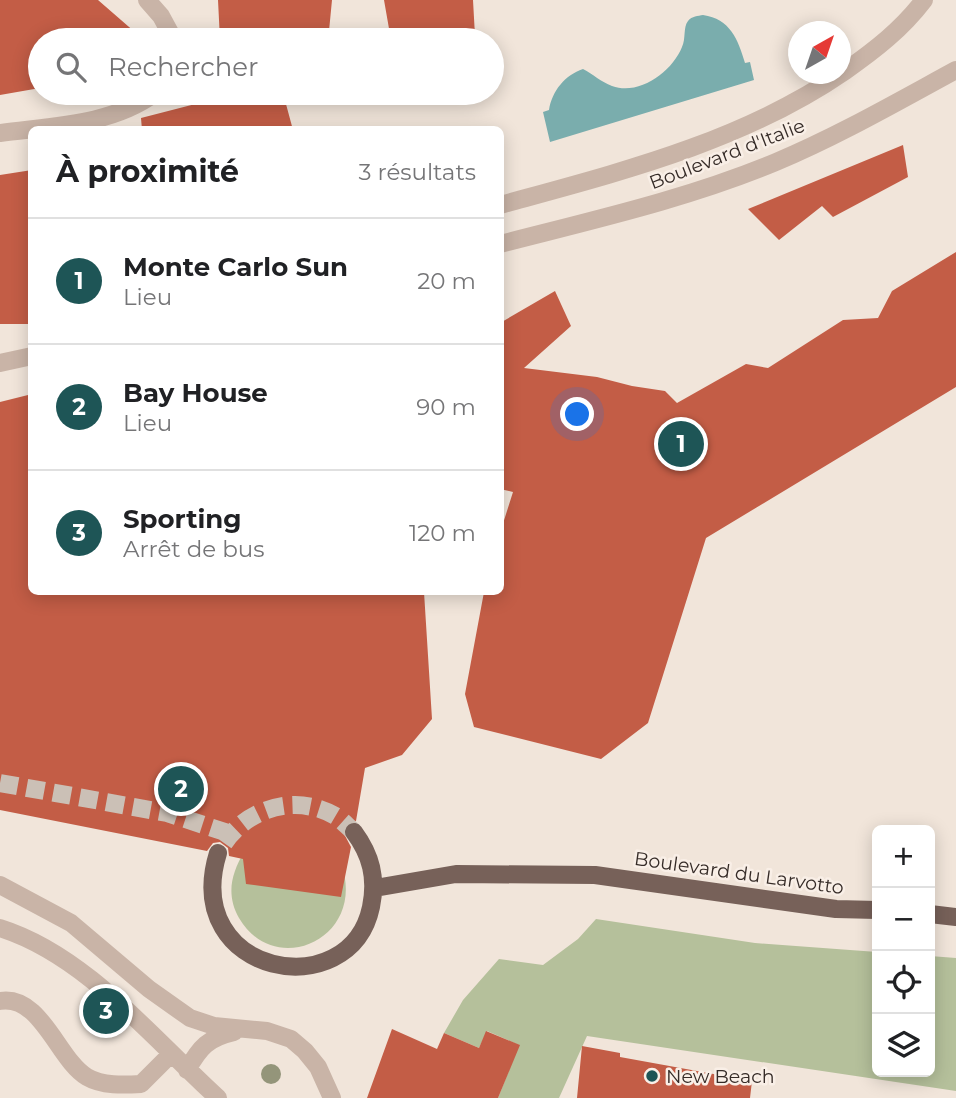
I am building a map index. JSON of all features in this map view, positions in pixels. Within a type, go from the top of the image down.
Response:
[{"type":"main road","points":[[218,853],[213,871],[212,897],[219,922],[235,943],[257,960],[284,967],[311,966],[337,956],[357,937],[369,915],[375,888],[372,866],[364,846],[354,832]]},
{"type":"main road","name":"Boulevard du Larvotto","points":[[375,888],[456,873],[595,874],[836,909],[872,911]]},
{"type":"main road","points":[[935,914],[956,916]]},
{"type":"street","points":[[147,0],[168,28]]},
{"type":"street","name":"Boulevard d'Italie","points":[[504,204],[643,165],[736,131],[811,94],[878,48],[924,0]]},
{"type":"street","name":"Boulevard d'Italie","points":[[504,243],[667,201],[774,162],[831,137],[956,70]]},
{"type":"street","points":[[47,126],[117,114],[136,105]]},
{"type":"street","points":[[0,134],[28,129]]},
{"type":"street","points":[[0,363],[28,357]]},
{"type":"street","points":[[0,885],[71,923],[149,989],[190,1018],[214,1026],[267,1031],[291,1039],[318,1067],[328,1094]]},
{"type":"street","points":[[0,928],[18,933],[58,955],[115,1000],[218,1098]]},
{"type":"street","points":[[0,1001],[23,1005],[51,1031],[70,1062],[88,1078],[117,1085],[141,1084],[171,1054]]},
{"type":"street","points":[[187,1070],[208,1041],[241,1030]]},
{"type":"green space","points":[[244,852],[341,863],[346,889],[342,912],[330,930],[314,942],[294,948],[274,946],[255,937],[239,918],[232,901],[233,876]]},
{"type":"green space","points":[[596,919],[755,943],[872,952],[872,1077],[935,1077],[935,956],[956,958],[956,1091],[587,1036],[559,1098],[498,1098],[519,1045],[487,1031],[479,1048],[444,1033],[463,1000],[499,959],[543,965],[578,939]]},
{"type":"water","points":[[703,15],[720,21],[732,32],[745,63],[750,62],[754,80],[550,142],[543,112],[549,110],[553,96],[565,80],[583,69],[612,86],[633,88],[643,85],[671,65],[682,47],[688,21]]},
{"type":"building","points":[[0,0],[98,0],[130,28],[28,28],[28,90],[0,95]]},
{"type":"building","points":[[218,0],[332,0],[329,28],[219,28]]},
{"type":"building","points":[[384,0],[473,0],[475,28],[389,28]]},
{"type":"building","points":[[191,105],[286,105],[292,126],[142,126],[141,118]]},
{"type":"building","points":[[903,145],[908,177],[833,217],[822,206],[779,240],[748,209]]},
{"type":"building","points":[[28,171],[28,324],[0,324],[0,175]]},
{"type":"building","points":[[956,252],[956,387],[706,538],[648,723],[601,759],[474,727],[465,694],[483,595],[504,595],[504,520],[513,492],[504,490],[504,321],[555,291],[571,326],[524,368],[597,377],[665,391],[677,403],[746,364],[768,368],[843,320],[878,318],[892,291]]},
{"type":"building","points":[[28,395],[28,595],[424,595],[432,719],[402,755],[365,768],[356,821],[347,823],[343,832],[351,847],[341,897],[246,884],[243,859],[229,856],[228,848],[220,842],[213,843],[207,851],[0,810],[0,402]]},
{"type":"building","points":[[392,1029],[437,1049],[444,1033],[479,1048],[486,1031],[520,1045],[498,1098],[367,1098]]},
{"type":"building","name":"New Beach","points":[[582,1046],[620,1053],[620,1057],[752,1081],[750,1098],[577,1098]]},
{"type":"tunnel","points":[[0,783],[167,813],[231,834]]},
{"type":"tunnel","points":[[224,843],[247,820],[260,813],[291,805],[322,810],[337,817],[354,832]]},
{"type":"place","name":"Monte Carlo Sun","points":[[681,444]]},
{"type":"place","name":"Bay House","points":[[181,789]]},
{"type":"place","name":"Sporting","points":[[106,1011]]},
{"type":"place","name":"New Beach","points":[[652,1076]]}]
